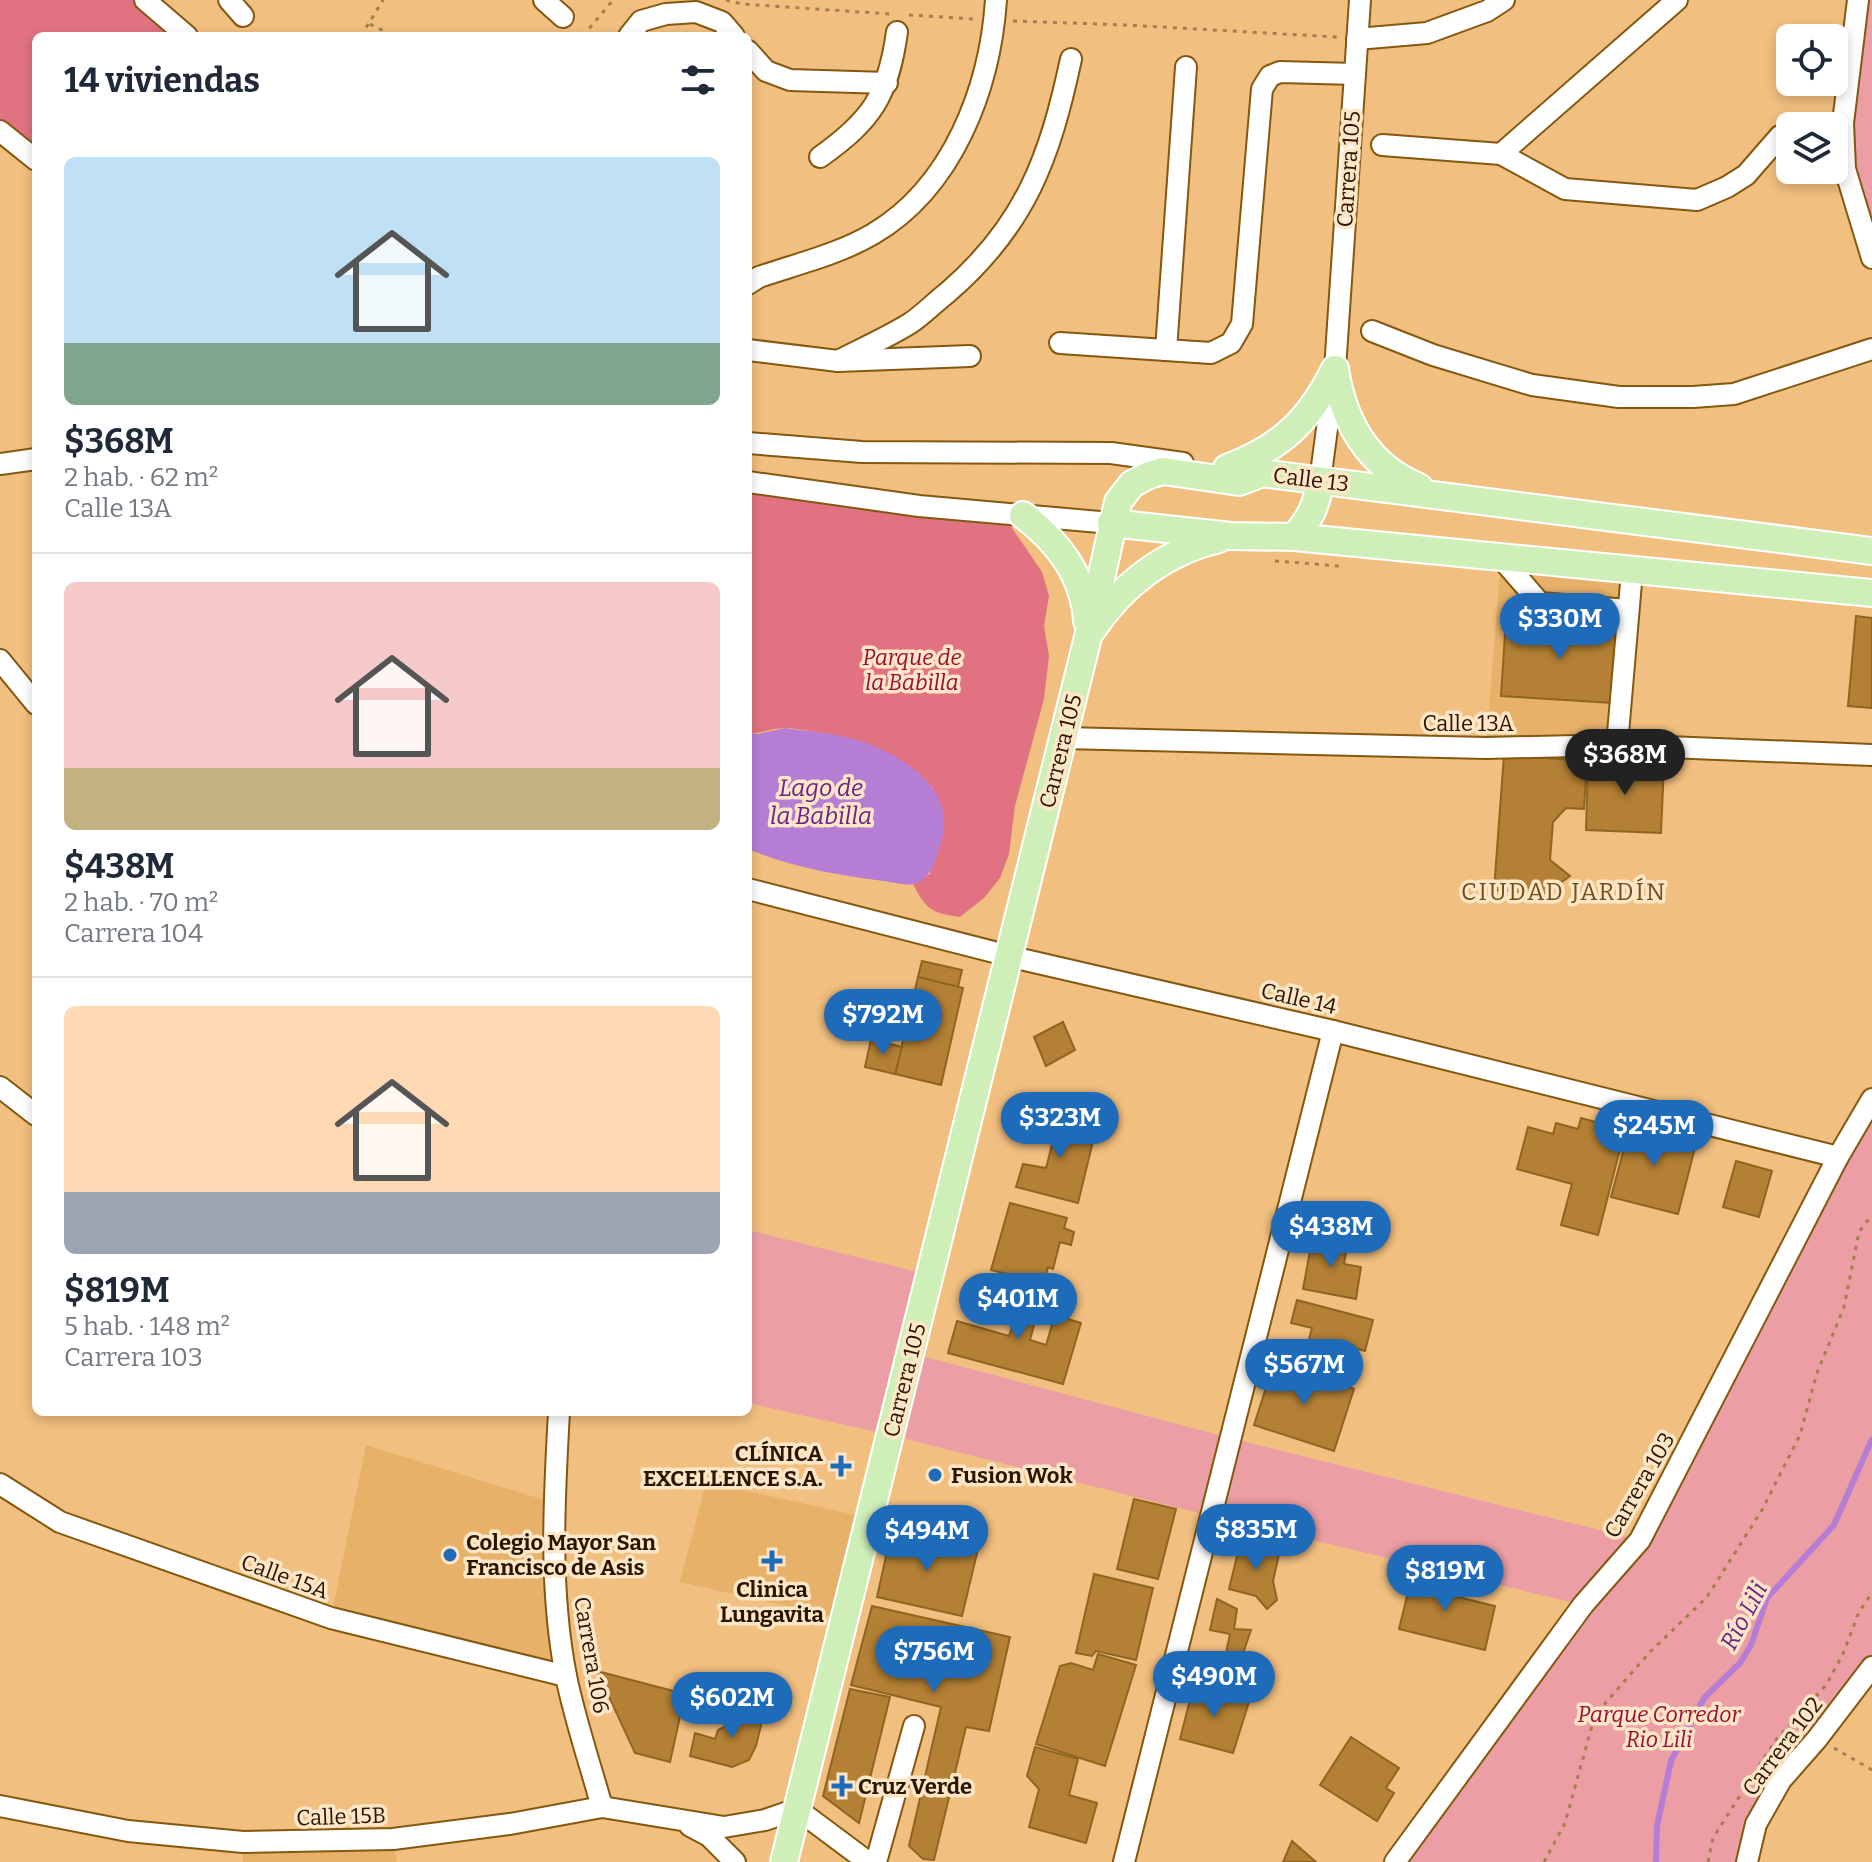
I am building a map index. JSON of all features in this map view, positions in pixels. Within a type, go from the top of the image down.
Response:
[{"type":"main road","points":[[1227,468],[1252,459],[1279,443],[1302,422],[1321,397],[1335,369]]},
{"type":"main road","points":[[1335,369],[1344,408],[1363,444],[1381,464],[1403,480],[1441,495]]},
{"type":"main road","name":"Calle 13","points":[[1227,468],[1872,551]]},
{"type":"main road","name":"Carrera 105","points":[[784,1862],[1088,637],[1118,502],[1124,493],[1149,475],[1163,471],[1239,482],[1263,473]]},
{"type":"main road","points":[[1294,537],[1313,512],[1320,481]]},
{"type":"main road","points":[[1023,515],[1046,533],[1071,567],[1086,608],[1088,637]]},
{"type":"main road","points":[[1111,523],[1231,536],[1294,537],[1872,593]]},
{"type":"main road","points":[[1088,637],[1125,589],[1148,570],[1174,554],[1231,536]]},
{"type":"street","points":[[145,0],[182,32]]},
{"type":"street","points":[[229,0],[243,16]]},
{"type":"street","points":[[544,0],[563,17]]},
{"type":"street","name":"Carrera 105","points":[[1320,481],[1335,369],[1360,0]]},
{"type":"street","points":[[1357,39],[1427,33],[1487,11],[1504,0]]},
{"type":"street","points":[[1501,154],[1677,0]]},
{"type":"street","points":[[1844,112],[1858,0]]},
{"type":"street","points":[[752,281],[874,234],[904,212],[944,168],[966,126],[983,75],[996,10]]},
{"type":"street","points":[[632,32],[641,21],[666,14],[696,12],[722,22],[731,32]]},
{"type":"street","points":[[820,157],[849,136],[872,112],[887,83],[897,32]]},
{"type":"street","points":[[752,55],[766,71],[790,80],[887,83]]},
{"type":"street","points":[[838,361],[911,323],[996,246],[1030,193],[1057,122],[1071,59]]},
{"type":"street","points":[[1166,350],[1186,67]]},
{"type":"street","points":[[1060,343],[1211,353],[1231,343],[1242,324],[1262,89],[1270,76],[1280,72],[1355,74]]},
{"type":"street","points":[[0,131],[32,157]]},
{"type":"street","points":[[1382,145],[1501,154],[1565,189],[1697,200],[1746,175],[1776,141]]},
{"type":"street","points":[[1848,179],[1872,258]]},
{"type":"street","points":[[1372,331],[1433,355],[1532,385],[1619,397],[1734,394],[1872,349]]},
{"type":"street","points":[[752,350],[838,361],[970,356]]},
{"type":"street","name":"Calle 13","points":[[752,443],[862,452],[1111,453],[1227,468]]},
{"type":"street","points":[[0,464],[32,460]]},
{"type":"street","points":[[752,483],[919,506],[1111,523]]},
{"type":"street","points":[[1501,558],[1540,603],[1628,610]]},
{"type":"street","points":[[1617,745],[1632,571]]},
{"type":"street","points":[[0,660],[32,699]]},
{"type":"street","name":"Calle 13A","points":[[1063,738],[1486,748],[1617,745],[1872,755]]},
{"type":"street","name":"Calle 14","points":[[752,890],[1009,956],[1333,1031],[1838,1157]]},
{"type":"street","points":[[1124,1862],[1333,1031]]},
{"type":"street","points":[[0,1087],[32,1112]]},
{"type":"street","name":"Carrera 103","points":[[1395,1862],[1583,1605],[1640,1540],[1838,1157],[1872,1099]]},
{"type":"street","name":"Carrera 106","points":[[559,1416],[554,1503],[556,1592],[566,1676],[602,1807]]},
{"type":"street","name":"Calle 15A","points":[[0,1484],[60,1522],[331,1618],[566,1676]]},
{"type":"street","name":"Carrera 102","points":[[1747,1862],[1756,1824],[1781,1780],[1872,1667]]},
{"type":"street","points":[[876,1862],[914,1726]]},
{"type":"street","name":"Calle 15B","points":[[0,1806],[128,1831],[243,1842],[393,1839],[510,1824],[602,1807],[724,1827],[765,1820],[797,1809]]},
{"type":"street","points":[[797,1809],[868,1862]]},
{"type":"street","name":"Calle 15B","points":[[683,1822],[709,1836],[735,1862]]},
{"type":"path","points":[[364,32],[383,0]]},
{"type":"path","points":[[586,32],[613,0]]},
{"type":"path","points":[[726,0],[742,4],[996,10],[1126,25],[1357,39]]},
{"type":"path","points":[[370,24],[386,32]]},
{"type":"path","points":[[1271,561],[1348,567]]},
{"type":"path","points":[[1544,1862],[1565,1823],[1595,1715],[1650,1652],[1707,1597],[1762,1510],[1800,1435],[1817,1373],[1844,1307],[1859,1232],[1872,1215]]},
{"type":"path","points":[[1708,1862],[1713,1838],[1775,1741],[1826,1685],[1843,1654],[1859,1612],[1872,1593]]},
{"type":"path","points":[[1817,1739],[1872,1770]]},
{"type":"shaded area","points":[[1501,558],[1632,571],[1617,745],[1486,748]]},
{"type":"shaded area","name":"Colegio Mayor San Francisco de Asis","points":[[366,1445],[554,1503],[566,1676],[331,1618]]},
{"type":"shaded area","name":"Clinica Lungavita","points":[[706,1482],[869,1518],[844,1619],[680,1582]]},
{"type":"shaded area","points":[[393,1839],[397,1862],[243,1862],[243,1842]]},
{"type":"green space","points":[[0,0],[145,0],[182,32],[32,32],[32,157],[0,131]]},
{"type":"green space","points":[[1858,0],[1872,0],[1872,258],[1848,146],[1848,112],[1844,112]]},
{"type":"green space","name":"Parque de la Babilla","points":[[752,493],[1008,522],[1042,572],[1049,596],[1044,626],[1049,656],[1044,699],[1015,806],[1009,854],[1000,878],[984,898],[960,917],[931,909],[922,900],[913,884],[930,874],[933,788],[905,765],[876,749],[828,734],[788,728],[752,733]]},
{"type":"green space","name":"Parque Corredor Rio Lili","points":[[1872,1099],[1872,1667],[1781,1780],[1747,1862],[1395,1862],[1583,1605],[752,1404],[752,1231],[930,1275],[911,1353],[1230,1438],[1640,1540]]},
{"type":"water","name":"Lago de la Babilla","points":[[785,728],[853,739],[890,754],[918,773],[930,784],[943,812],[944,828],[940,846],[925,878],[907,885],[849,876],[752,850],[752,733]]},
{"type":"building","points":[[1856,616],[1872,618],[1872,708],[1848,706]]},
{"type":"building","points":[[1506,618],[1619,626],[1613,703],[1501,696]]},
{"type":"building","points":[[1504,755],[1587,761],[1584,809],[1566,808],[1553,822],[1550,860],[1570,876],[1545,894],[1494,890]]},
{"type":"building","points":[[1588,762],[1664,765],[1661,833],[1586,830]]},
{"type":"building","points":[[922,961],[962,970],[958,987],[918,977]]},
{"type":"building","points":[[918,977],[963,988],[941,1085],[895,1074]]},
{"type":"building","points":[[1063,1022],[1075,1050],[1046,1066],[1034,1037]]},
{"type":"building","points":[[871,1039],[902,1047],[895,1074],[865,1067]]},
{"type":"building","points":[[1037,1115],[1096,1129],[1078,1203],[1016,1187],[1023,1164],[1046,1168],[1053,1141],[1031,1136]]},
{"type":"building","points":[[1581,1118],[1625,1130],[1598,1235],[1561,1225],[1572,1184],[1517,1169],[1528,1127],[1553,1134],[1556,1123],[1578,1129]]},
{"type":"building","points":[[1631,1122],[1697,1140],[1678,1214],[1611,1197]]},
{"type":"building","points":[[1736,1161],[1772,1171],[1759,1217],[1723,1207]]},
{"type":"building","points":[[1010,1203],[1067,1218],[1064,1228],[1074,1232],[1071,1245],[1060,1242],[1053,1269],[1048,1267],[1044,1283],[991,1270]]},
{"type":"building","points":[[1313,1235],[1348,1241],[1344,1264],[1361,1267],[1356,1299],[1303,1289]]},
{"type":"building","points":[[987,1292],[1039,1306],[1030,1340],[1046,1345],[1055,1315],[1081,1323],[1063,1384],[948,1353],[957,1321],[1009,1336],[1014,1322],[982,1312]]},
{"type":"building","points":[[1297,1300],[1373,1320],[1365,1351],[1358,1349],[1351,1375],[1303,1362],[1312,1328],[1291,1323]]},
{"type":"building","points":[[1274,1363],[1354,1389],[1334,1451],[1254,1425]]},
{"type":"building","points":[[1134,1499],[1176,1509],[1158,1579],[1117,1569]]},
{"type":"building","points":[[892,1529],[978,1549],[962,1616],[877,1597]]},
{"type":"building","points":[[1241,1540],[1280,1550],[1273,1581],[1277,1600],[1267,1609],[1256,1596],[1229,1589]]},
{"type":"building","points":[[1413,1572],[1453,1582],[1450,1595],[1495,1606],[1485,1650],[1399,1629]]},
{"type":"building","points":[[1094,1574],[1153,1588],[1136,1660],[1096,1651],[1092,1656],[1076,1653]]},
{"type":"building","points":[[1217,1599],[1237,1609],[1234,1629],[1251,1630],[1235,1677],[1222,1672],[1230,1634],[1210,1630]]},
{"type":"building","points":[[872,1606],[1010,1637],[989,1731],[966,1727],[934,1860],[923,1859],[909,1846],[941,1707],[851,1685]]},
{"type":"building","points":[[1098,1654],[1136,1665],[1105,1766],[1036,1744],[1060,1666],[1071,1663],[1093,1670]]},
{"type":"building","points":[[597,1671],[685,1694],[670,1762],[635,1753]]},
{"type":"building","points":[[1194,1684],[1249,1702],[1233,1753],[1180,1739]]},
{"type":"building","points":[[850,1689],[890,1697],[859,1823],[823,1796]]},
{"type":"building","points":[[742,1703],[765,1709],[756,1746],[749,1760],[732,1767],[690,1756],[695,1733],[715,1739],[718,1730],[726,1726],[736,1728]]},
{"type":"building","points":[[1351,1737],[1399,1768],[1386,1788],[1394,1793],[1377,1821],[1320,1785]]},
{"type":"building","points":[[1035,1747],[1078,1759],[1069,1795],[1097,1803],[1086,1843],[1029,1827],[1039,1789],[1027,1776]]},
{"type":"building","points":[[1292,1841],[1316,1862],[1283,1862]]},
{"type":"waterway","name":"Río Lili","points":[[1656,1862],[1657,1826],[1671,1761],[1704,1698],[1740,1663],[1751,1645],[1767,1598],[1834,1525],[1872,1439]]},
{"type":"place","name":"CLÍNICA EXCELLENCE S.A.","points":[[841,1466]]},
{"type":"place","name":"Fusion Wok","points":[[935,1475]]},
{"type":"place","name":"Colegio Mayor San Francisco de Asis","points":[[450,1555]]},
{"type":"place","name":"Clinica Lungavita","points":[[772,1561]]},
{"type":"place","name":"Cruz Verde","points":[[842,1786]]},
{"type":"district","name":"CIUDAD JARDÍN","points":[[1564,892]]}]
